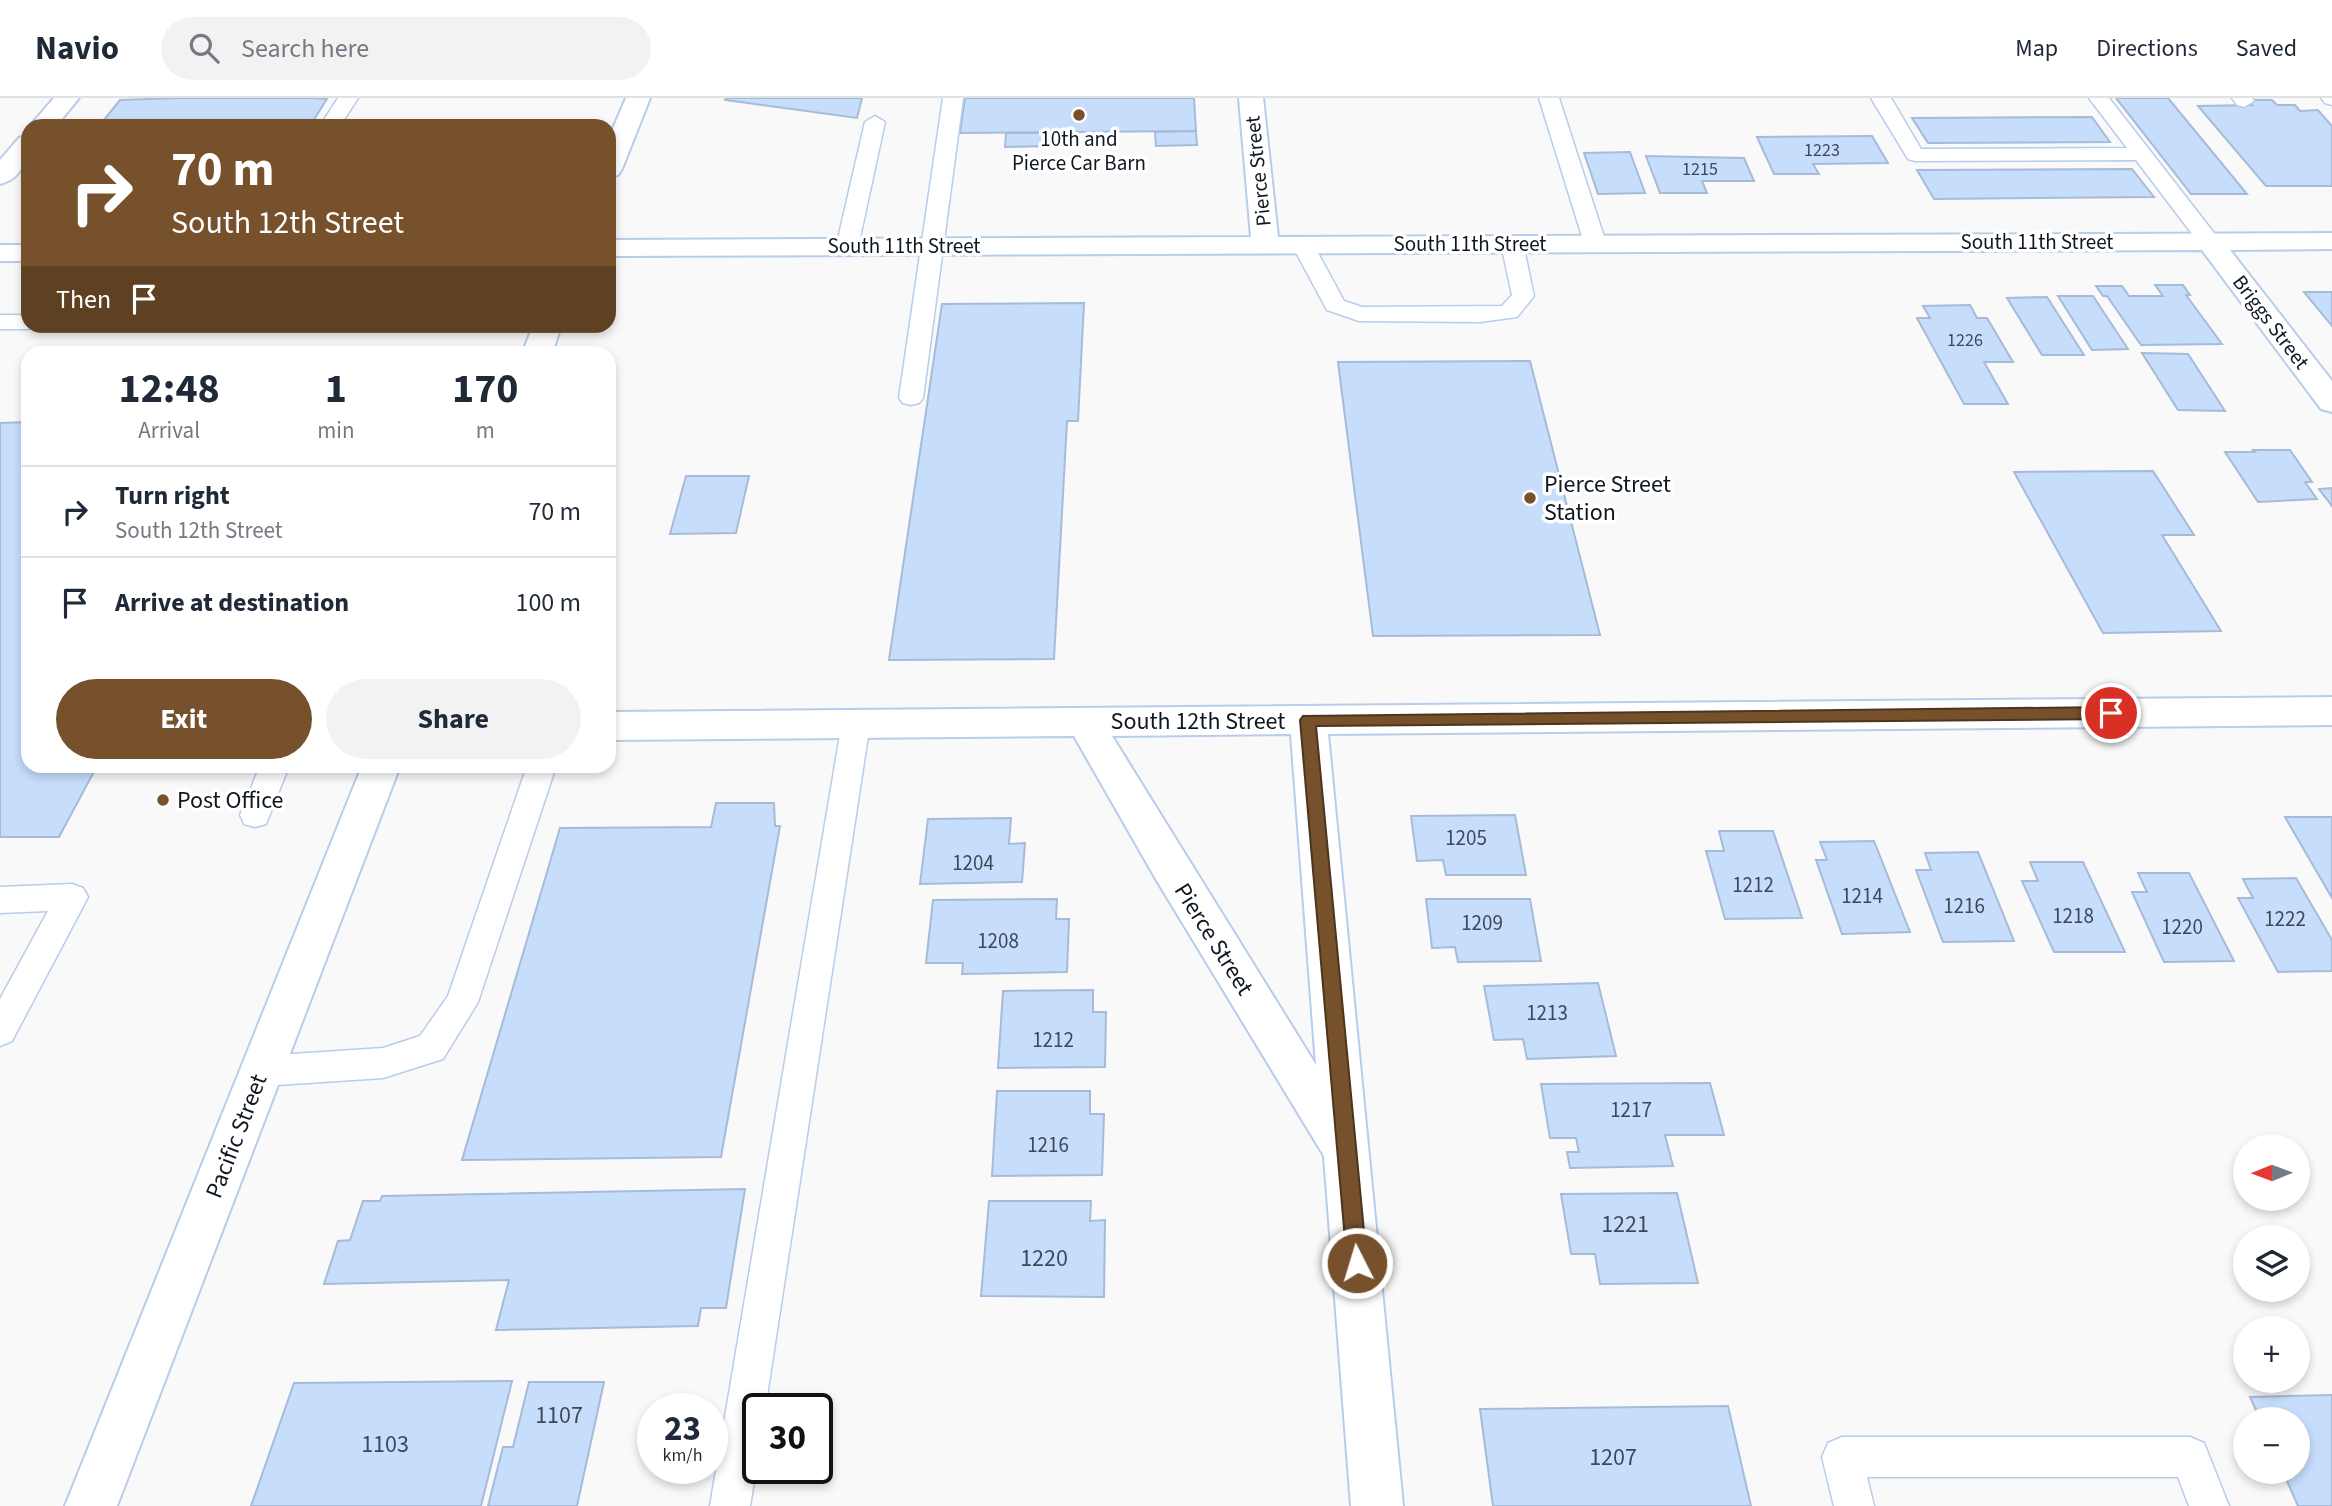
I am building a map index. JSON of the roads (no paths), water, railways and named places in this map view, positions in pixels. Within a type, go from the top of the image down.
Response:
[{"type":"street","points":[[49,119],[67,98]]},
{"type":"street","points":[[616,152],[638,98]]},
{"type":"street","name":"Pierce Street","points":[[1251,98],[1265,245]]},
{"type":"street","points":[[0,176],[21,151]]},
{"type":"street","name":"South 11th Street","points":[[616,248],[2332,241]]},
{"type":"street","name":"Briggs Street","points":[[2210,242],[2332,402]]},
{"type":"street","points":[[0,253],[21,253]]},
{"type":"street","name":"South 12th Street","points":[[616,726],[2332,711]]},
{"type":"street","name":"Pierce Street","points":[[1308,720],[1377,1506]]},
{"type":"street","name":"Pierce Street","points":[[1084,721],[1171,869],[1348,1154]]},
{"type":"street","name":"Pacific Street","points":[[91,1506],[378,773]]},
{"type":"lane","points":[[334,119],[348,98]]},
{"type":"lane","points":[[911,398],[953,98]]},
{"type":"lane","points":[[1549,98],[1595,243]]},
{"type":"lane","points":[[1881,98],[1915,155],[2142,154]]},
{"type":"lane","points":[[2099,98],[2210,242]]},
{"type":"lane","points":[[847,247],[876,122]]},
{"type":"lane","points":[[1303,245],[1335,305],[1359,314],[1480,315],[1509,312],[1523,296],[1512,244]]},
{"type":"lane","points":[[0,322],[21,322]]},
{"type":"lane","points":[[730,1506],[856,723]]},
{"type":"lane","points":[[255,814],[272,773]]},
{"type":"lane","points":[[261,1071],[383,1063],[431,1048],[462,1002],[540,773]]},
{"type":"lane","points":[[0,900],[72,897],[0,1031]]},
{"type":"lane","points":[[1854,1506],[1842,1457],[2190,1457],[2209,1506]]},
{"type":"place","name":"10th and Pierce Car Barn","points":[[1079,115]]},
{"type":"place","name":"Pierce Street Station","points":[[1530,498]]},
{"type":"place","name":"Post Office","points":[[163,800]]}]
